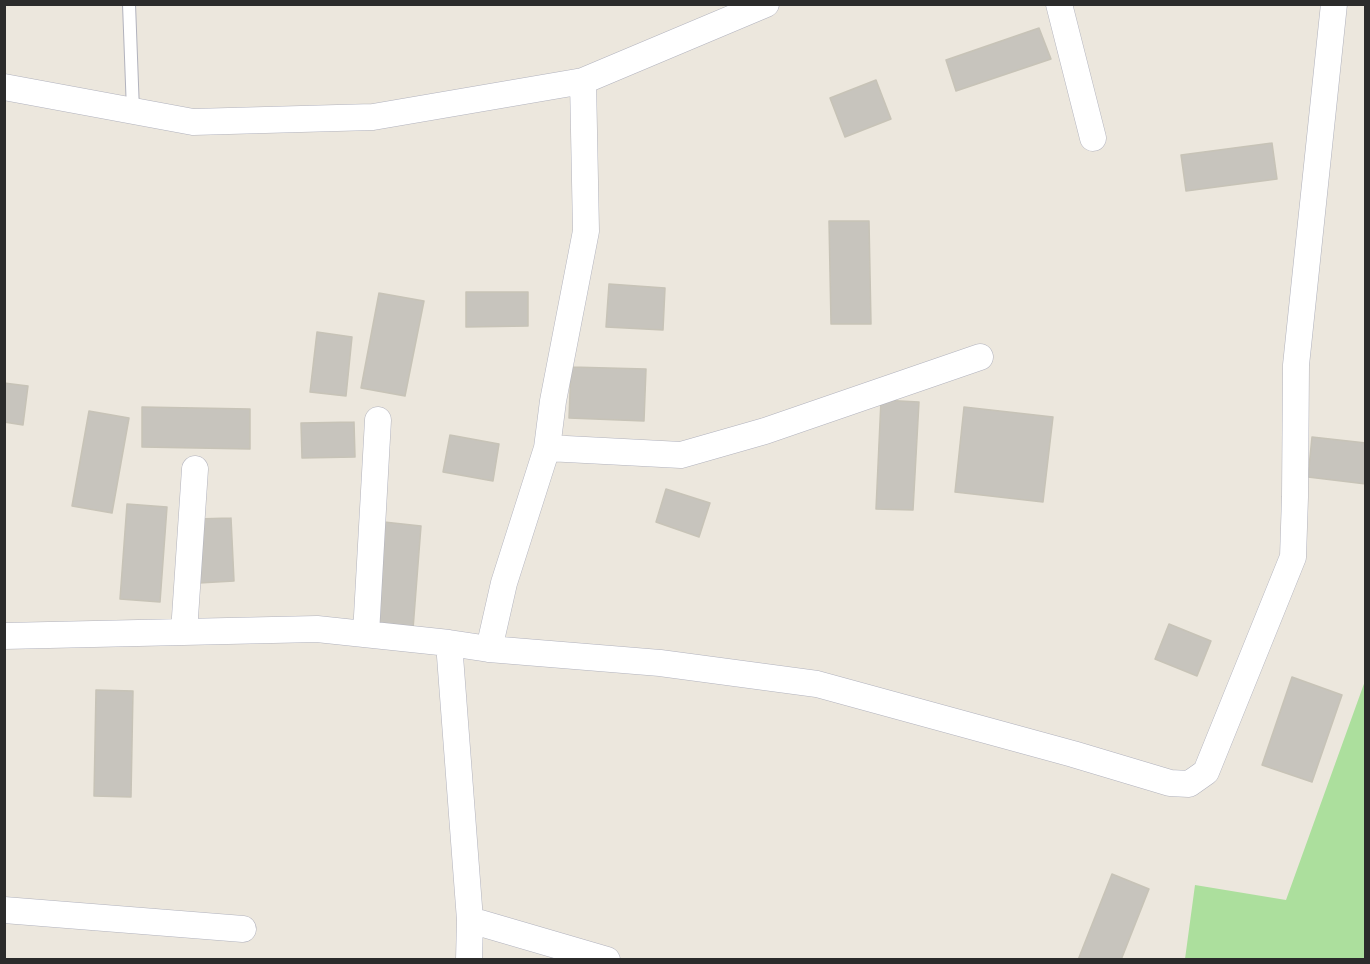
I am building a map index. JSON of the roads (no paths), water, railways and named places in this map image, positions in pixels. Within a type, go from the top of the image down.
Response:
[{"type":"street","points":[[4,87],[193,122],[373,117],[583,81],[766,4]]},
{"type":"street","points":[[1059,4],[1093,138]]},
{"type":"street","points":[[4,636],[317,629],[489,649],[660,663],[817,684],[1170,783],[1189,784],[1206,772],[1293,556],[1296,365],[1334,4]]},
{"type":"street","points":[[489,649],[504,584],[547,448],[553,401],[586,231],[583,81]]},
{"type":"street","points":[[547,448],[681,455],[765,431],[980,357]]},
{"type":"street","points":[[366,634],[378,420]]},
{"type":"street","points":[[184,632],[195,469]]},
{"type":"street","points":[[449,643],[470,920],[469,960]]},
{"type":"street","points":[[4,910],[243,929]]},
{"type":"street","points":[[470,920],[608,960]]},
{"type":"lane","points":[[129,4],[133,111]]}]
